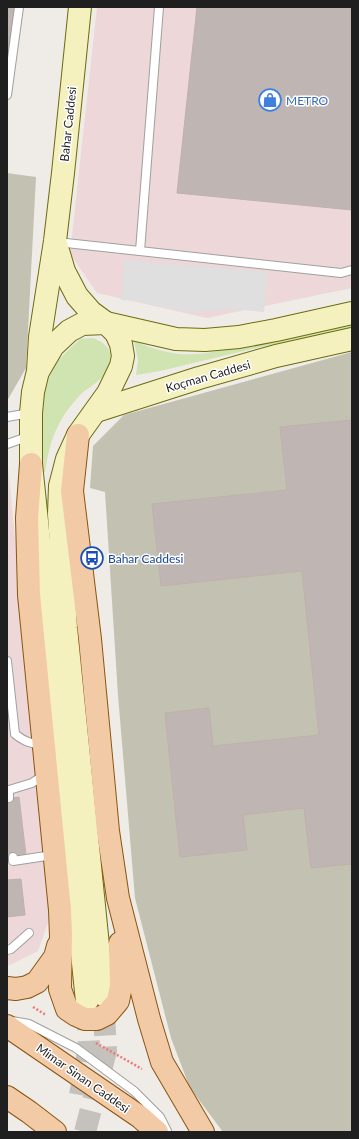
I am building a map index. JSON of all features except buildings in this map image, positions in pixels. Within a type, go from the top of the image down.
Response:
[{"type":"main road","name":"Bahar Caddesi","points":[[38,371],[40,337],[55,241],[63,173],[80,7]]},
{"type":"main road","points":[[31,464],[95,998],[66,628],[59,514],[60,486],[67,459],[78,435],[108,393],[121,366],[123,356],[121,344],[116,333],[106,323],[91,312],[78,296],[64,270],[55,241]]},
{"type":"main road","points":[[118,898],[121,986],[118,1001],[107,1014],[97,1019],[85,1019],[76,1016],[67,1009],[60,989],[60,910],[29,595],[27,518],[31,464],[31,413],[33,392],[38,371],[53,346],[69,331],[82,324],[106,323],[176,339],[204,340],[239,337],[352,313]]},
{"type":"main road","name":"Koçman Caddesi","points":[[96,411],[206,376],[276,356],[352,339]]},
{"type":"main road","points":[[78,435],[72,491],[90,639],[108,831],[118,898],[149,1019],[162,1062],[203,1132]]},
{"type":"main road","points":[[7,988],[27,987],[37,982],[55,957],[61,936]]},
{"type":"main road","name":"Mimar Sinan Caddesi","points":[[7,1026],[140,1117],[157,1132]]},
{"type":"main road","points":[[7,1097],[56,1132]]},
{"type":"lane","points":[[7,95],[19,7]]},
{"type":"lane","points":[[140,251],[159,7]]},
{"type":"lane","points":[[55,241],[341,273],[352,270]]},
{"type":"lane","points":[[7,417],[31,413]]},
{"type":"lane","points":[[7,444],[31,435]]},
{"type":"lane","points":[[7,661],[15,734],[22,740],[44,745]]},
{"type":"lane","points":[[8,793],[32,782],[46,773]]},
{"type":"lane","points":[[11,860],[55,855]]},
{"type":"lane","points":[[7,950],[11,949],[29,934]]},
{"type":"lane","points":[[7,1020],[29,1024],[76,1048],[134,1091],[160,1118],[167,1132]]},
{"type":"shaded area","points":[[97,7],[352,7],[352,288],[207,318],[97,293],[70,254]]},
{"type":"shaded area","points":[[7,173],[36,177],[26,368],[7,401]]},
{"type":"shaded area","points":[[124,260],[267,272],[264,312],[235,309],[185,312],[138,301],[121,300]]},
{"type":"shaded area","points":[[352,352],[352,1132],[223,1132],[190,1088],[171,1038],[135,898],[118,695],[105,492],[90,488],[93,446],[124,415]]},
{"type":"shaded area","points":[[7,455],[51,914],[38,951],[10,965],[7,965]]},
{"type":"green space","points":[[352,323],[352,328],[136,375],[138,360],[134,341],[170,353],[197,354]]},
{"type":"green space","points":[[93,338],[102,342],[108,348],[111,357],[110,366],[96,383],[80,395],[59,423],[49,451],[45,472],[43,472],[41,414],[42,403],[48,380],[53,368],[62,356],[80,339]]},
{"type":"tunnel","points":[[85,1132],[106,1051],[103,998]]},
{"type":"tunnel","points":[[80,1095],[89,1047],[87,1001]]},
{"type":"place","name":"METRO","points":[[270,100]]},
{"type":"place","name":"Bahar Caddesi","points":[[92,558]]}]
